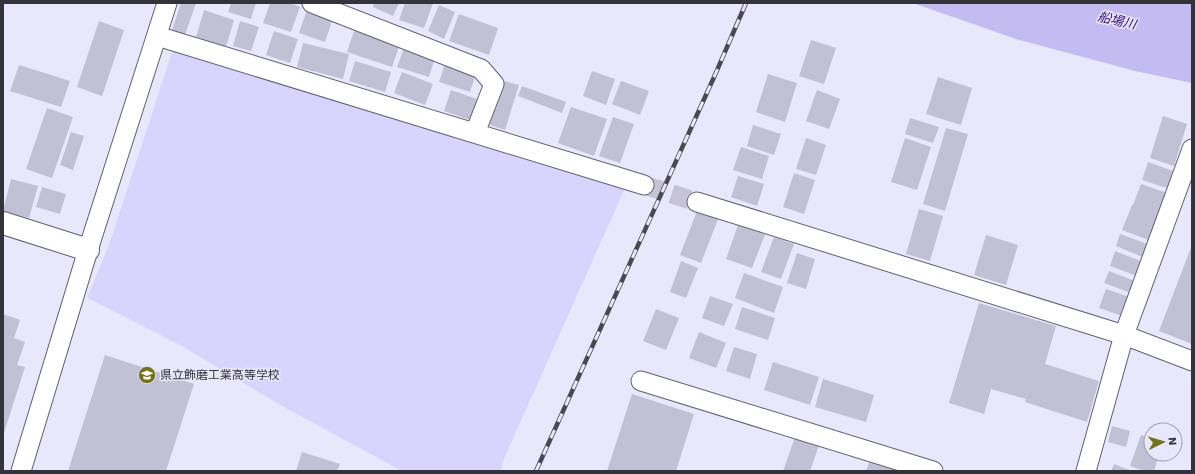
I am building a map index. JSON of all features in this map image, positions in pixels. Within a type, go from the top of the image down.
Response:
[{"type":"street","points":[[21,471],[88,250],[167,3]]},
{"type":"street","points":[[312,3],[481,69],[494,84],[475,134]]},
{"type":"street","points":[[157,36],[644,185]]},
{"type":"street","points":[[1086,471],[1124,335],[1192,150]]},
{"type":"street","points":[[697,202],[1124,335],[1192,361]]},
{"type":"street","points":[[3,223],[88,250]]},
{"type":"street","points":[[641,381],[933,471]]},
{"type":"shaded area","points":[[173,49],[626,186],[503,461],[501,471],[402,471],[282,406],[180,345],[87,298],[109,245]]},
{"type":"water","name":"船場川","points":[[913,3],[1192,3],[1192,83],[1135,71],[1016,39]]},
{"type":"building","points":[[181,3],[196,3],[185,35],[172,30]]},
{"type":"building","points":[[231,3],[256,3],[251,19],[228,12]]},
{"type":"building","points":[[270,3],[290,3],[300,7],[291,32],[263,23]]},
{"type":"building","points":[[374,3],[399,3],[393,16],[373,7]]},
{"type":"building","points":[[405,3],[433,3],[424,28],[399,20]]},
{"type":"building","points":[[439,5],[455,12],[444,39],[428,31]]},
{"type":"building","points":[[204,10],[234,20],[226,47],[196,37]]},
{"type":"building","points":[[307,10],[333,18],[325,42],[299,33]]},
{"type":"building","points":[[459,14],[498,28],[489,55],[449,41]]},
{"type":"building","points":[[99,21],[124,30],[102,96],[77,87]]},
{"type":"building","points":[[240,21],[259,27],[251,51],[233,46]]},
{"type":"building","points":[[355,28],[400,44],[392,67],[347,52]]},
{"type":"building","points":[[274,31],[298,39],[290,63],[266,55]]},
{"type":"building","points":[[811,40],[836,48],[824,84],[799,76]]},
{"type":"building","points":[[303,43],[349,54],[343,79],[297,67]]},
{"type":"building","points":[[404,48],[435,58],[429,77],[397,67]]},
{"type":"building","points":[[355,61],[391,72],[385,92],[349,81]]},
{"type":"building","points":[[445,64],[476,74],[470,92],[439,82]]},
{"type":"building","points":[[19,65],[70,81],[61,107],[10,91]]},
{"type":"building","points":[[592,71],[615,79],[606,105],[583,96]]},
{"type":"building","points":[[402,72],[433,84],[425,105],[394,93]]},
{"type":"building","points":[[768,74],[797,83],[785,122],[756,112]]},
{"type":"building","points":[[938,77],[972,88],[961,125],[926,114]]},
{"type":"building","points":[[501,80],[519,85],[505,130],[487,124]]},
{"type":"building","points":[[621,81],[649,91],[640,115],[612,104]]},
{"type":"building","points":[[522,86],[566,102],[562,113],[518,96]]},
{"type":"building","points":[[451,90],[477,99],[470,120],[444,111]]},
{"type":"building","points":[[817,90],[840,99],[829,129],[806,121]]},
{"type":"building","points":[[571,107],[607,119],[594,156],[558,143]]},
{"type":"building","points":[[47,108],[73,117],[52,178],[26,169]]},
{"type":"building","points":[[1163,116],[1187,124],[1174,166],[1150,158]]},
{"type":"building","points":[[613,117],[634,124],[620,163],[599,156]]},
{"type":"building","points":[[910,118],[939,127],[933,143],[905,134]]},
{"type":"building","points":[[753,125],[781,134],[774,155],[747,146]]},
{"type":"building","points":[[946,128],[968,134],[945,211],[923,204]]},
{"type":"building","points":[[71,132],[84,136],[73,170],[60,165]]},
{"type":"building","points":[[806,138],[826,145],[816,175],[796,169]]},
{"type":"building","points":[[905,138],[931,147],[917,190],[891,182]]},
{"type":"building","points":[[741,147],[769,156],[762,179],[733,170]]},
{"type":"building","points":[[1148,162],[1173,171],[1167,188],[1142,180]]},
{"type":"building","points":[[794,173],[815,180],[804,214],[783,207]]},
{"type":"building","points":[[738,176],[764,184],[757,206],[731,197]]},
{"type":"building","points":[[11,179],[38,186],[29,218],[3,211]]},
{"type":"building","points":[[1141,184],[1167,193],[1151,241],[1122,230]]},
{"type":"building","points":[[42,187],[66,194],[60,214],[36,207]]},
{"type":"building","points":[[919,209],[943,216],[930,261],[906,254]]},
{"type":"building","points":[[697,211],[718,219],[701,263],[680,255]]},
{"type":"building","points":[[739,222],[766,232],[752,268],[726,259]]},
{"type":"building","points":[[1120,234],[1150,245],[1145,258],[1116,246]]},
{"type":"building","points":[[986,235],[1018,245],[1006,285],[974,275]]},
{"type":"building","points":[[774,237],[794,244],[781,279],[761,272]]},
{"type":"building","points":[[1192,245],[1192,344],[1159,331]]},
{"type":"building","points":[[1115,251],[1143,262],[1137,276],[1110,266]]},
{"type":"building","points":[[797,253],[815,259],[806,289],[787,283]]},
{"type":"building","points":[[681,261],[698,268],[686,298],[670,292]]},
{"type":"building","points":[[1109,271],[1135,281],[1131,293],[1104,283]]},
{"type":"building","points":[[744,273],[783,287],[774,313],[735,298]]},
{"type":"building","points":[[1106,289],[1129,297],[1122,316],[1099,308]]},
{"type":"building","points":[[710,296],[733,304],[724,326],[702,318]]},
{"type":"building","points":[[979,303],[1056,326],[1045,364],[1099,381],[1087,422],[1025,402],[1026,399],[991,389],[984,414],[949,403]]},
{"type":"building","points":[[742,307],[775,318],[768,340],[735,329]]},
{"type":"building","points":[[656,309],[679,318],[666,350],[643,341]]},
{"type":"building","points":[[3,314],[20,320],[14,338],[25,342],[17,365],[25,367],[3,436]]},
{"type":"building","points":[[699,332],[726,343],[716,368],[689,358]]},
{"type":"building","points":[[734,347],[757,354],[750,379],[726,371]]},
{"type":"building","points":[[105,355],[194,384],[166,471],[68,471]]},
{"type":"building","points":[[773,362],[819,377],[810,405],[764,390]]},
{"type":"building","points":[[823,379],[874,395],[866,422],[815,407]]},
{"type":"building","points":[[632,394],[694,414],[676,471],[607,471]]},
{"type":"building","points":[[1112,426],[1130,431],[1126,447],[1108,442]]},
{"type":"building","points":[[1141,435],[1143,436],[1143,462],[1157,462],[1154,471],[1144,471],[1130,466]]},
{"type":"building","points":[[795,437],[819,445],[810,471],[783,471]]},
{"type":"building","points":[[302,452],[340,464],[337,471],[296,471]]},
{"type":"building","points":[[870,460],[900,471],[866,471]]},
{"type":"building","points":[[1114,464],[1132,471],[1111,471]]},
{"type":"tunnel","points":[[644,185],[697,202]]},
{"type":"railway","points":[[536,471],[746,3]]},
{"type":"place","name":"県立飾磨工業高等学校","points":[[147,375]]}]
